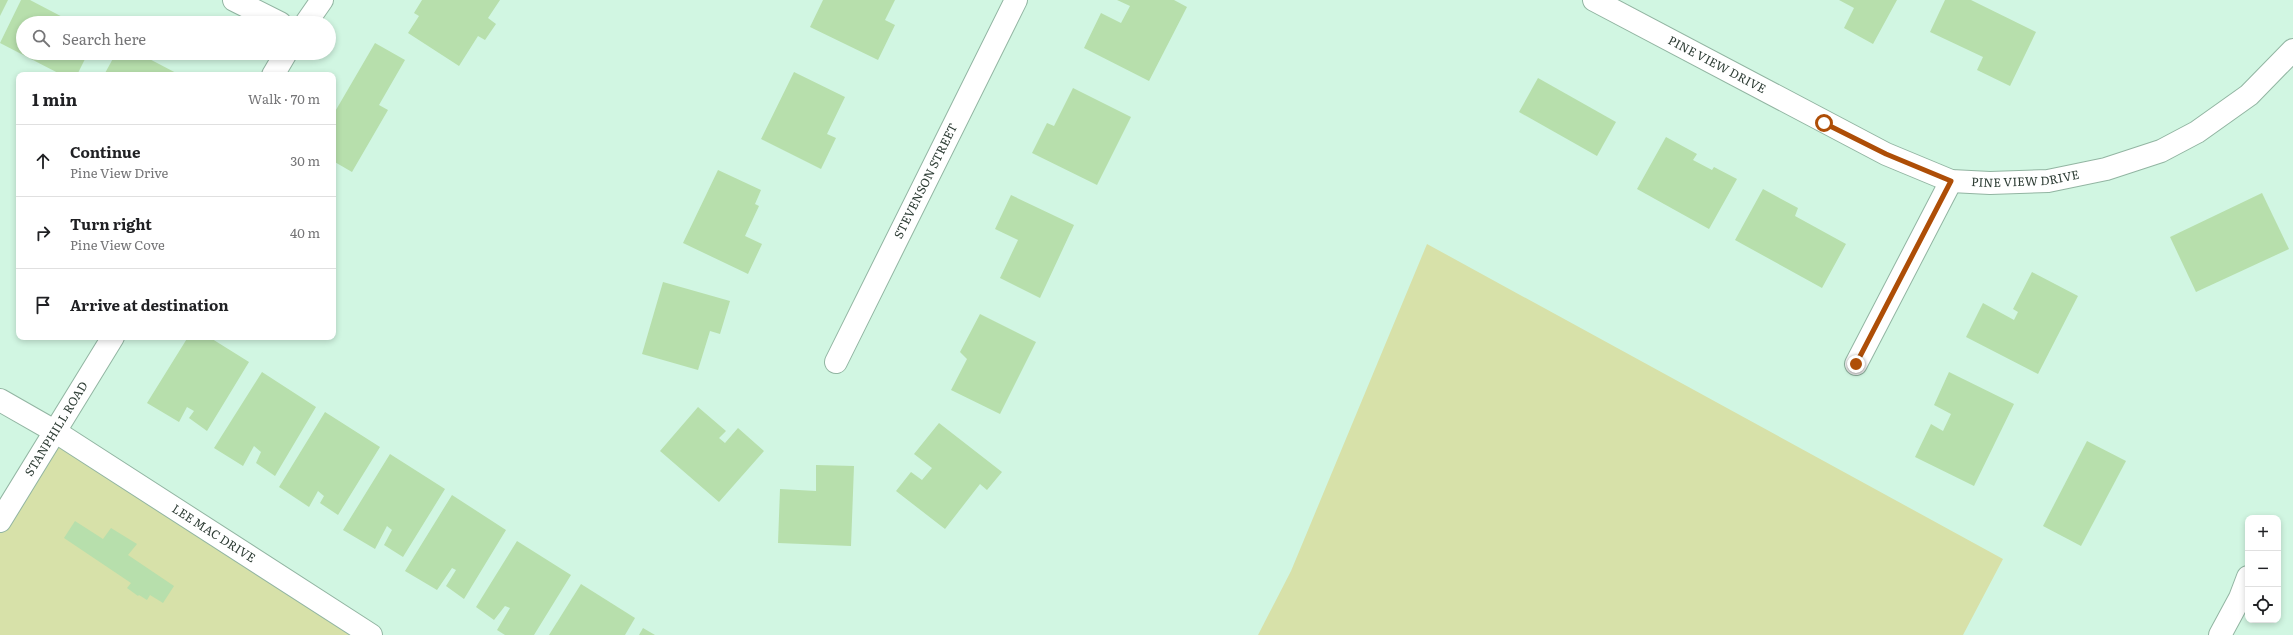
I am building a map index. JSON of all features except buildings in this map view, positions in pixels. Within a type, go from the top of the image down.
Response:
[{"type":"street","points":[[234,0],[266,16]]},
{"type":"street","points":[[311,16],[322,0]]},
{"type":"street","name":"STEVENSON STREET","points":[[836,362],[1016,0]]},
{"type":"street","name":"PINE VIEW DRIVE","points":[[1594,0],[1830,126],[1886,154],[1951,181],[1990,183],[2048,181],[2106,169],[2161,151],[2197,132],[2249,95],[2293,50]]},
{"type":"street","points":[[275,72],[282,60]]},
{"type":"street","points":[[1856,364],[1951,181]]},
{"type":"street","name":"STANPHILL ROAD","points":[[0,521],[112,340]]},
{"type":"street","name":"LEE MAC DRIVE","points":[[0,400],[56,432],[371,635]]},
{"type":"street","points":[[2220,635],[2240,598],[2245,585]]},
{"type":"green space","points":[[1427,244],[2003,559],[1963,635],[1258,635],[1291,571]]},
{"type":"green space","points":[[56,432],[371,635],[0,635],[0,525]]},
{"type":"route","points":[[1824,123],[1886,154],[1951,181],[1856,364]]}]
